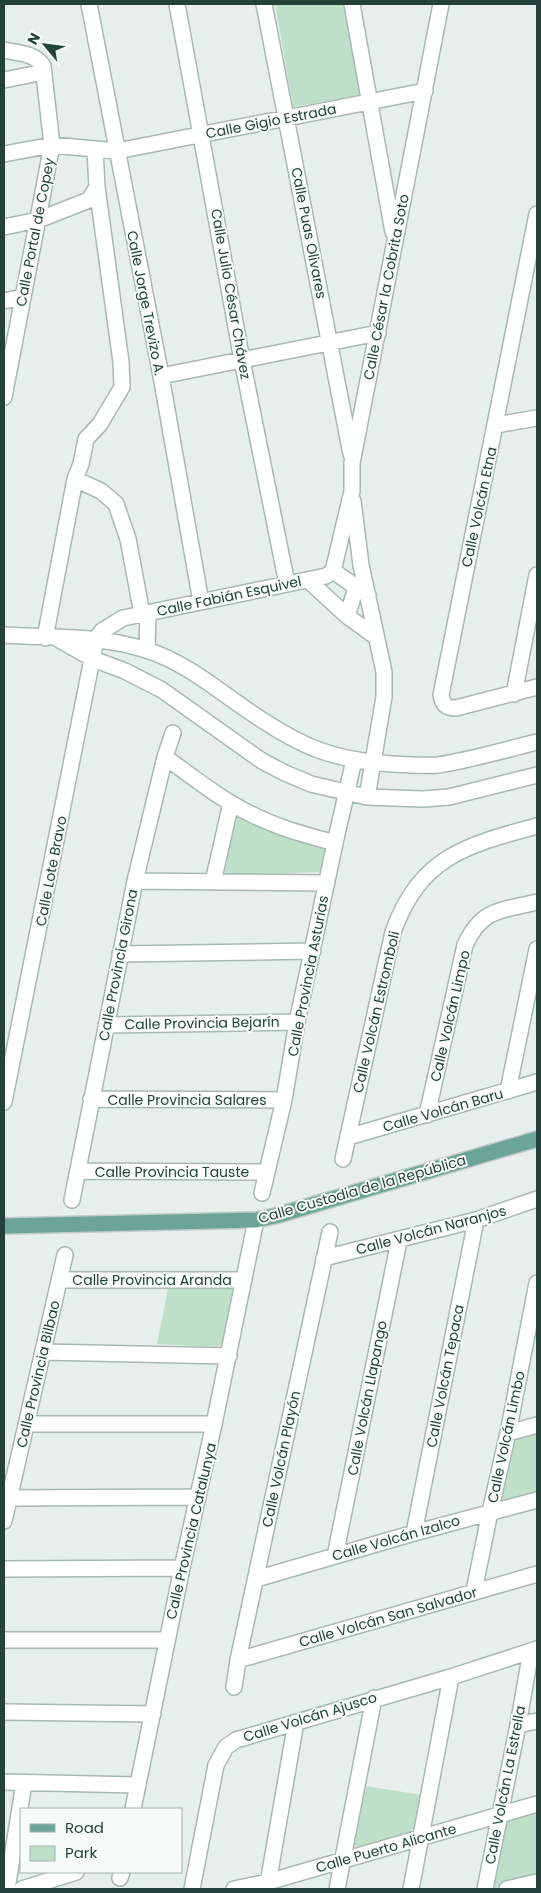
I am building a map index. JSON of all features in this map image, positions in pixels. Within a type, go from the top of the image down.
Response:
[{"type":"main road","name":"Calle Custodia de la República","points":[[4,1226],[256,1220],[537,1139]]},
{"type":"street","name":"Calle Jorge Trevizo A.","points":[[89,4],[161,376],[201,602]]},
{"type":"street","name":"Calle Julio César Chávez","points":[[177,4],[242,360],[287,584]]},
{"type":"street","name":"Calle Puas Olivares","points":[[264,4],[288,118],[352,462]]},
{"type":"street","points":[[352,4],[371,102],[394,241]]},
{"type":"street","name":"Calle César la Cobrita Soto","points":[[333,571],[352,492],[352,462],[440,6]]},
{"type":"street","points":[[4,50],[36,58],[44,69],[4,80]]},
{"type":"street","name":"Calle Portal de Copey","points":[[4,398],[6,373],[23,297],[52,145],[44,69]]},
{"type":"street","name":"Calle Gigio Estrada","points":[[4,154],[52,145],[117,151],[424,91]]},
{"type":"street","points":[[51,638],[75,479],[81,464],[86,439],[100,424],[122,386],[121,362],[97,187],[95,149]]},
{"type":"street","points":[[4,226],[38,220],[89,200],[97,187]]},
{"type":"street","name":"Calle Volcán Etna","points":[[537,214],[496,425],[440,695],[445,706],[456,708],[537,687]]},
{"type":"street","points":[[4,301],[23,297]]},
{"type":"street","points":[[161,376],[378,333]]},
{"type":"street","points":[[496,425],[537,418]]},
{"type":"street","points":[[75,479],[100,491],[116,504],[128,540],[146,614],[147,650]]},
{"type":"street","points":[[352,492],[361,565],[362,592],[376,637],[384,672],[385,686],[368,797]]},
{"type":"street","points":[[333,571],[362,592]]},
{"type":"street","name":"Calle Fabián Esquivel","points":[[123,618],[326,576],[333,571]]},
{"type":"street","points":[[514,694],[537,575]]},
{"type":"street","points":[[308,580],[347,616],[376,637]]},
{"type":"street","points":[[347,616],[362,592]]},
{"type":"street","points":[[96,639],[102,631],[123,618]]},
{"type":"street","points":[[115,668],[123,618]]},
{"type":"street","points":[[4,635],[96,639],[147,650],[198,676],[295,741],[319,751],[354,760],[435,765],[537,742]]},
{"type":"street","points":[[51,638],[93,659],[125,671],[168,694],[262,761],[284,773],[311,784],[368,797],[398,799],[449,797],[537,774]]},
{"type":"street","name":"Calle Lote Bravo","points":[[4,1102],[96,639]]},
{"type":"street","name":"Calle Provincia Girona","points":[[72,1200],[135,881],[165,757],[173,733]]},
{"type":"street","points":[[165,757],[231,803],[252,815],[295,833],[335,843]]},
{"type":"street","name":"Calle Provincia Asturias","points":[[262,1193],[284,1100],[297,1022],[354,760]]},
{"type":"street","points":[[213,882],[231,803]]},
{"type":"street","name":"Calle Volcán Estromboli","points":[[343,1160],[393,932],[408,897],[421,880],[452,855],[492,838],[537,826]]},
{"type":"street","points":[[135,881],[327,883]]},
{"type":"street","name":"Calle Volcán Limpo","points":[[427,1115],[466,946],[472,930],[482,920],[496,912],[537,902]]},
{"type":"street","points":[[508,1091],[537,949]]},
{"type":"street","points":[[120,954],[312,951]]},
{"type":"street","name":"Calle Provincia Bejarín","points":[[106,1025],[297,1022]]},
{"type":"street","name":"Calle Volcán Baru","points":[[348,1137],[537,1082]]},
{"type":"street","name":"Calle Provincia Salares","points":[[91,1099],[284,1100]]},
{"type":"street","name":"Calle Provincia Tauste","points":[[79,1172],[266,1172]]},
{"type":"street","name":"Calle Volcán Naranjos","points":[[324,1258],[399,1241],[476,1220],[537,1199]]},
{"type":"street","name":"Calle Provincia Catalunya","points":[[133,1808],[256,1220]]},
{"type":"street","name":"Calle Volcán Tepaca","points":[[414,1532],[476,1220]]},
{"type":"street","name":"Calle Volcán Playón","points":[[234,1687],[238,1660],[330,1232]]},
{"type":"street","name":"Calle Volcán Llapango","points":[[335,1556],[399,1241]]},
{"type":"street","name":"Calle Provincia Bilbao","points":[[4,1521],[65,1255]]},
{"type":"street","name":"Calle Provincia Aranda","points":[[59,1280],[244,1280]]},
{"type":"street","name":"Calle Volcán Limbo","points":[[474,1591],[508,1433],[537,1283]]},
{"type":"street","points":[[43,1352],[228,1356]]},
{"type":"street","points":[[26,1424],[214,1424]]},
{"type":"street","points":[[508,1433],[537,1425]]},
{"type":"street","points":[[9,1498],[198,1497]]},
{"type":"street","name":"Calle Volcán Izalco","points":[[256,1579],[414,1532],[537,1500]]},
{"type":"street","points":[[4,1570],[182,1568]]},
{"type":"street","name":"Calle Volcán San Salvador","points":[[238,1660],[537,1574]]},
{"type":"street","points":[[4,1640],[167,1640]]},
{"type":"street","name":"Calle Volcán Ajusco","points":[[192,1889],[216,1765],[226,1747],[236,1740],[451,1677],[534,1650]]},
{"type":"street","name":"Calle Volcán La Estrella","points":[[484,1889],[534,1650]]},
{"type":"street","points":[[411,1889],[451,1677]]},
{"type":"street","points":[[337,1889],[374,1698]]},
{"type":"street","points":[[4,1712],[153,1714]]},
{"type":"street","points":[[518,1725],[537,1721]]},
{"type":"street","points":[[268,1886],[296,1722]]},
{"type":"street","points":[[4,1782],[137,1786]]},
{"type":"street","points":[[7,1889],[24,1783]]},
{"type":"street","name":"Calle Puerto Alicante","points":[[234,1889],[268,1886],[342,1861],[537,1804]]},
{"type":"street","points":[[22,1889],[73,1873]]},
{"type":"street","points":[[507,1889],[537,1882]]},
{"type":"green space","points":[[275,4],[344,4],[360,95],[293,107]]},
{"type":"green space","points":[[239,816],[328,849],[322,872],[231,875],[225,872],[223,868],[234,818]]},
{"type":"green space","points":[[228,1287],[234,1289],[237,1294],[223,1344],[217,1347],[157,1344],[168,1289]]},
{"type":"green space","points":[[537,1431],[537,1492],[500,1502],[515,1436]]},
{"type":"green space","points":[[366,1786],[422,1795],[417,1825],[410,1832],[358,1848],[354,1845]]},
{"type":"green space","points":[[537,1813],[537,1877],[498,1888],[492,1887],[506,1820]]}]
